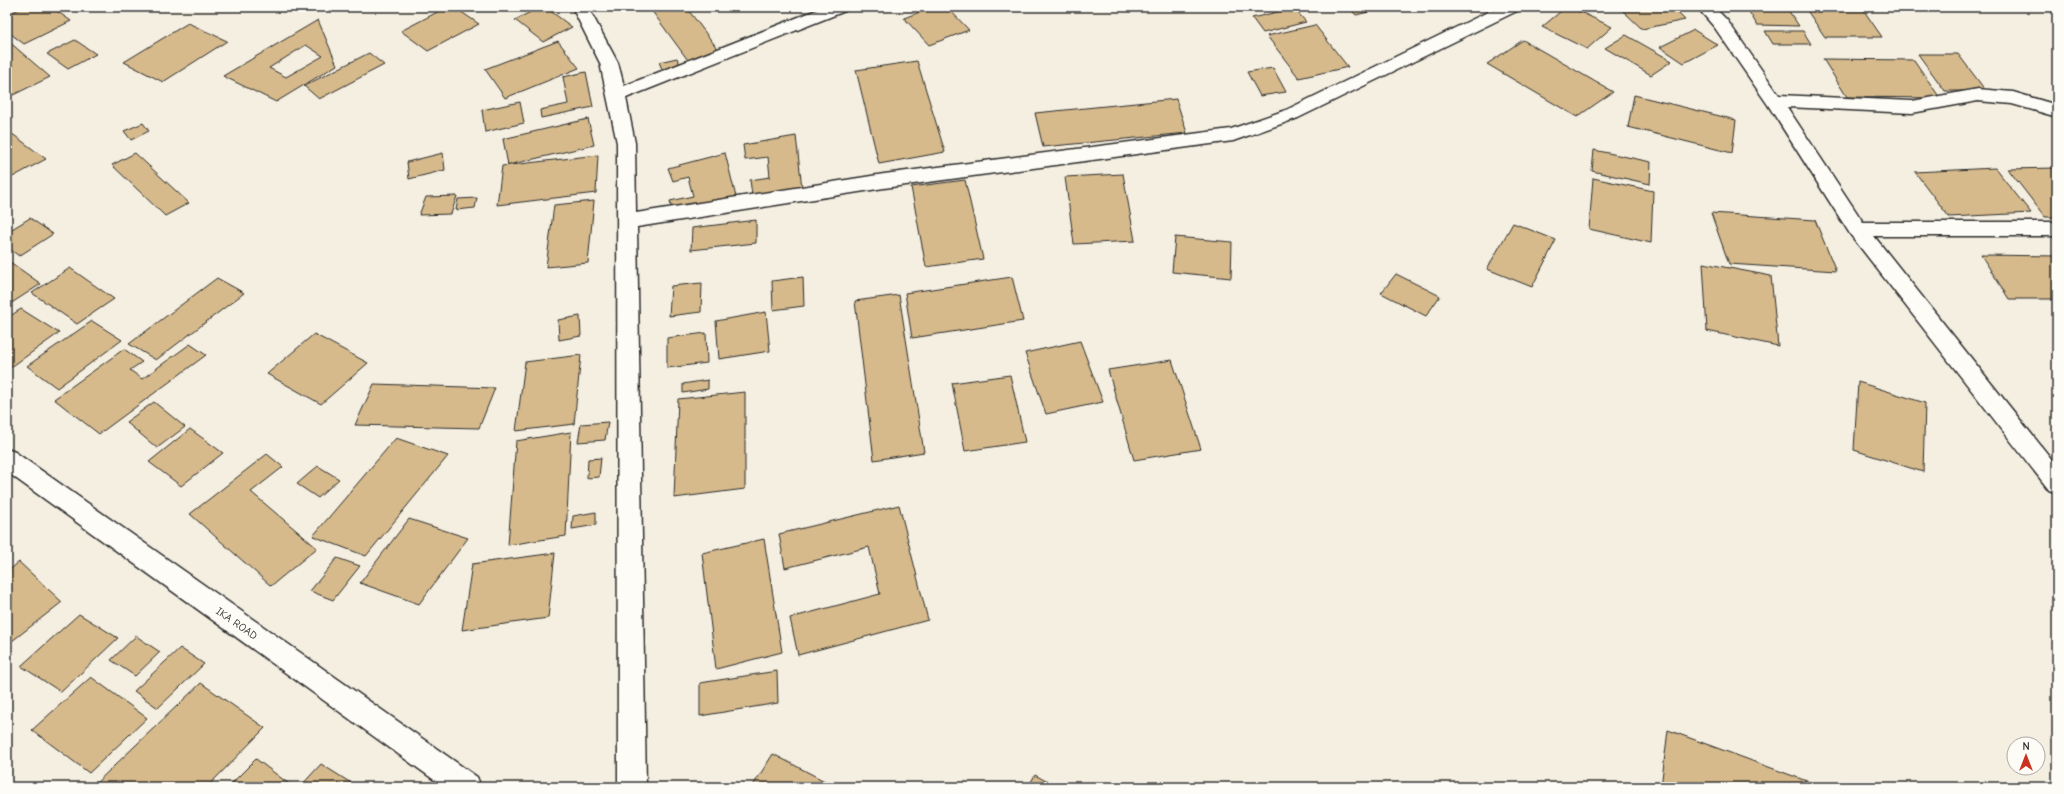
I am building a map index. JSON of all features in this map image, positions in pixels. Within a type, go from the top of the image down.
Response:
[{"type":"street","points":[[580,7],[609,63],[626,143],[628,221],[632,787]]},
{"type":"street","points":[[617,95],[839,7]]},
{"type":"street","points":[[628,221],[884,181],[1233,135],[1292,114],[1511,7]]},
{"type":"street","points":[[1705,7],[1721,24],[1774,101],[1857,229],[2057,483]]},
{"type":"street","points":[[1774,101],[1912,107],[1978,95],[2013,98],[2057,111]]},
{"type":"street","points":[[1857,229],[2057,229]]},
{"type":"street","name":"IKA ROAD","points":[[7,459],[467,787]]},
{"type":"building","points":[[23,7],[51,7],[71,21],[24,44],[7,31],[7,15]]},
{"type":"building","points":[[278,7],[294,7],[285,12]]},
{"type":"building","points":[[447,7],[454,7],[479,24],[428,51],[401,31]]},
{"type":"building","points":[[540,7],[545,7],[572,27],[543,42],[515,20]]},
{"type":"building","points":[[649,7],[686,7],[720,52],[690,63]]},
{"type":"building","points":[[933,7],[947,7],[969,30],[929,45],[904,18]]},
{"type":"building","points":[[1348,7],[1379,7],[1381,9],[1356,15]]},
{"type":"building","points":[[1566,7],[1570,7],[1612,27],[1587,49],[1542,27]]},
{"type":"building","points":[[1619,7],[1672,7],[1685,20],[1642,29]]},
{"type":"building","points":[[1769,7],[1786,7],[1799,26],[1757,25],[1748,10],[1771,10]]},
{"type":"building","points":[[1294,8],[1306,22],[1263,33],[1252,18]]},
{"type":"building","points":[[1862,8],[1882,37],[1825,37],[1806,9]]},
{"type":"building","points":[[318,20],[337,65],[276,102],[223,76]],"holes":[[[306,45],[323,56],[286,77],[269,68]]]},
{"type":"building","points":[[188,23],[227,41],[163,82],[124,62]]},
{"type":"building","points":[[1315,25],[1348,67],[1299,78],[1267,36]]},
{"type":"building","points":[[1694,30],[1718,45],[1684,63],[1660,47]]},
{"type":"building","points":[[1765,31],[1803,31],[1811,44],[1773,44]]},
{"type":"building","points":[[1626,35],[1672,61],[1651,75],[1605,48]]},
{"type":"building","points":[[7,40],[50,77],[13,95],[7,90]]},
{"type":"building","points":[[75,40],[96,54],[68,69],[47,54]]},
{"type":"building","points":[[1523,40],[1613,92],[1577,117],[1487,64]]},
{"type":"building","points":[[558,41],[579,68],[505,98],[485,69]]},
{"type":"building","points":[[369,53],[384,65],[319,99],[304,86]]},
{"type":"building","points":[[1918,54],[1958,54],[1986,91],[1945,91]]},
{"type":"building","points":[[677,58],[680,65],[662,69],[659,62]]},
{"type":"building","points":[[1823,59],[1914,60],[1940,98],[1847,97]]},
{"type":"building","points":[[917,61],[945,152],[879,164],[856,70]]},
{"type":"building","points":[[1273,68],[1286,92],[1260,96],[1247,72]]},
{"type":"building","points":[[586,72],[593,107],[541,118],[540,110],[568,104],[563,77]]},
{"type":"building","points":[[1634,95],[1736,120],[1732,153],[1628,127]]},
{"type":"building","points":[[1176,99],[1187,133],[1043,147],[1035,113]]},
{"type":"building","points":[[520,102],[524,123],[485,132],[482,110]]},
{"type":"building","points":[[588,119],[594,145],[508,165],[503,139]]},
{"type":"building","points":[[143,123],[149,131],[131,140],[124,131]]},
{"type":"building","points":[[7,130],[46,159],[7,180]]},
{"type":"building","points":[[796,136],[802,188],[752,195],[750,180],[770,177],[768,157],[745,160],[743,145]]},
{"type":"building","points":[[1594,150],[1651,162],[1650,184],[1592,171]]},
{"type":"building","points":[[135,153],[189,203],[165,216],[112,165]]},
{"type":"building","points":[[443,153],[445,170],[409,179],[407,162]]},
{"type":"building","points":[[725,153],[736,197],[672,211],[670,201],[693,196],[688,177],[673,181],[668,168]]},
{"type":"building","points":[[598,155],[596,193],[497,205],[502,166]]},
{"type":"building","points":[[1995,168],[2031,213],[1949,217],[1915,172]]},
{"type":"building","points":[[2057,168],[2057,217],[2045,217],[2008,169]]},
{"type":"building","points":[[1123,174],[1135,241],[1074,244],[1065,177]]},
{"type":"building","points":[[1593,178],[1653,191],[1651,243],[1589,229]]},
{"type":"building","points":[[965,180],[983,259],[926,267],[911,187]]},
{"type":"building","points":[[457,196],[451,214],[419,215],[426,197]]},
{"type":"building","points":[[477,198],[475,208],[456,210],[458,199]]},
{"type":"building","points":[[594,201],[588,263],[546,267],[554,205]]},
{"type":"building","points":[[1711,213],[1815,220],[1836,271],[1729,264]]},
{"type":"building","points":[[30,218],[53,234],[19,256],[7,247],[7,232]]},
{"type":"building","points":[[756,220],[756,243],[691,250],[692,228]]},
{"type":"building","points":[[1513,223],[1556,240],[1532,287],[1487,269]]},
{"type":"building","points":[[1175,237],[1232,242],[1231,278],[1172,272]]},
{"type":"building","points":[[1981,255],[2057,256],[2057,299],[2009,299]]},
{"type":"building","points":[[10,262],[41,284],[7,306],[7,263]]},
{"type":"building","points":[[1703,263],[1771,276],[1778,346],[1707,331]]},
{"type":"building","points":[[70,268],[114,299],[77,324],[32,293]]},
{"type":"building","points":[[1396,274],[1440,296],[1426,316],[1381,293]]},
{"type":"building","points":[[803,277],[804,306],[773,310],[772,281]]},
{"type":"building","points":[[1012,277],[1023,321],[912,338],[905,293]]},
{"type":"building","points":[[217,278],[244,293],[156,360],[129,344]]},
{"type":"building","points":[[702,283],[701,312],[669,316],[671,286]]},
{"type":"building","points":[[899,295],[924,452],[874,460],[855,301]]},
{"type":"building","points":[[21,309],[59,333],[7,370],[7,318]]},
{"type":"building","points":[[766,312],[770,351],[719,359],[716,321]]},
{"type":"building","points":[[580,316],[581,336],[559,340],[558,320]]},
{"type":"building","points":[[92,321],[122,340],[57,388],[27,366]]},
{"type":"building","points":[[706,333],[707,363],[667,368],[667,338]]},
{"type":"building","points":[[314,334],[368,363],[321,404],[267,374]]},
{"type":"building","points":[[1080,341],[1103,402],[1046,414],[1025,353]]},
{"type":"building","points":[[190,344],[206,355],[99,434],[54,399],[124,349],[142,362],[130,370],[142,379]]},
{"type":"building","points":[[581,355],[574,424],[516,431],[525,362]]},
{"type":"building","points":[[1172,360],[1201,449],[1134,460],[1108,370]]},
{"type":"building","points":[[1010,375],[1025,442],[965,451],[952,383]]},
{"type":"building","points":[[708,380],[708,389],[683,393],[683,384]]},
{"type":"building","points":[[1858,382],[1925,403],[1923,472],[1854,450]]},
{"type":"building","points":[[374,384],[495,388],[479,428],[355,425]]},
{"type":"building","points":[[745,392],[745,489],[674,498],[678,399]]},
{"type":"building","points":[[154,402],[185,427],[157,448],[126,422]]},
{"type":"building","points":[[608,422],[605,440],[578,442],[581,424]]},
{"type":"building","points":[[190,429],[223,453],[181,486],[149,462]]},
{"type":"building","points":[[571,432],[566,536],[508,545],[516,441]]},
{"type":"building","points":[[396,438],[448,456],[366,556],[313,536]]},
{"type":"building","points":[[267,454],[283,467],[251,492],[317,548],[271,586],[190,514]]},
{"type":"building","points":[[601,458],[599,477],[587,478],[588,459]]},
{"type":"building","points":[[318,466],[339,479],[318,498],[297,484]]},
{"type":"building","points":[[899,505],[928,620],[798,655],[790,618],[880,594],[869,547],[785,568],[779,534]]},
{"type":"building","points":[[596,512],[596,525],[572,529],[573,516]]},
{"type":"building","points":[[409,519],[468,538],[419,604],[360,583]]},
{"type":"building","points":[[764,539],[782,652],[716,669],[702,553]]},
{"type":"building","points":[[555,553],[548,618],[462,630],[472,564]]},
{"type":"building","points":[[337,558],[360,566],[333,600],[310,591]]},
{"type":"building","points":[[19,562],[62,602],[7,645],[7,572]]},
{"type":"building","points":[[79,614],[118,638],[61,692],[21,666]]},
{"type":"building","points":[[136,636],[160,652],[135,676],[111,660]]},
{"type":"building","points":[[180,648],[204,664],[158,708],[134,691]]},
{"type":"building","points":[[777,671],[778,703],[700,716],[700,683]]},
{"type":"building","points":[[91,677],[147,718],[89,773],[32,730]]},
{"type":"building","points":[[201,683],[265,728],[207,787],[92,787]]},
{"type":"building","points":[[1668,730],[1823,787],[1661,787]]},
{"type":"building","points":[[773,754],[836,787],[752,787]]},
{"type":"building","points":[[256,759],[293,787],[228,787]]},
{"type":"building","points":[[321,764],[351,783],[348,787],[300,787]]},
{"type":"building","points":[[1035,775],[1057,787],[1028,787]]}]
